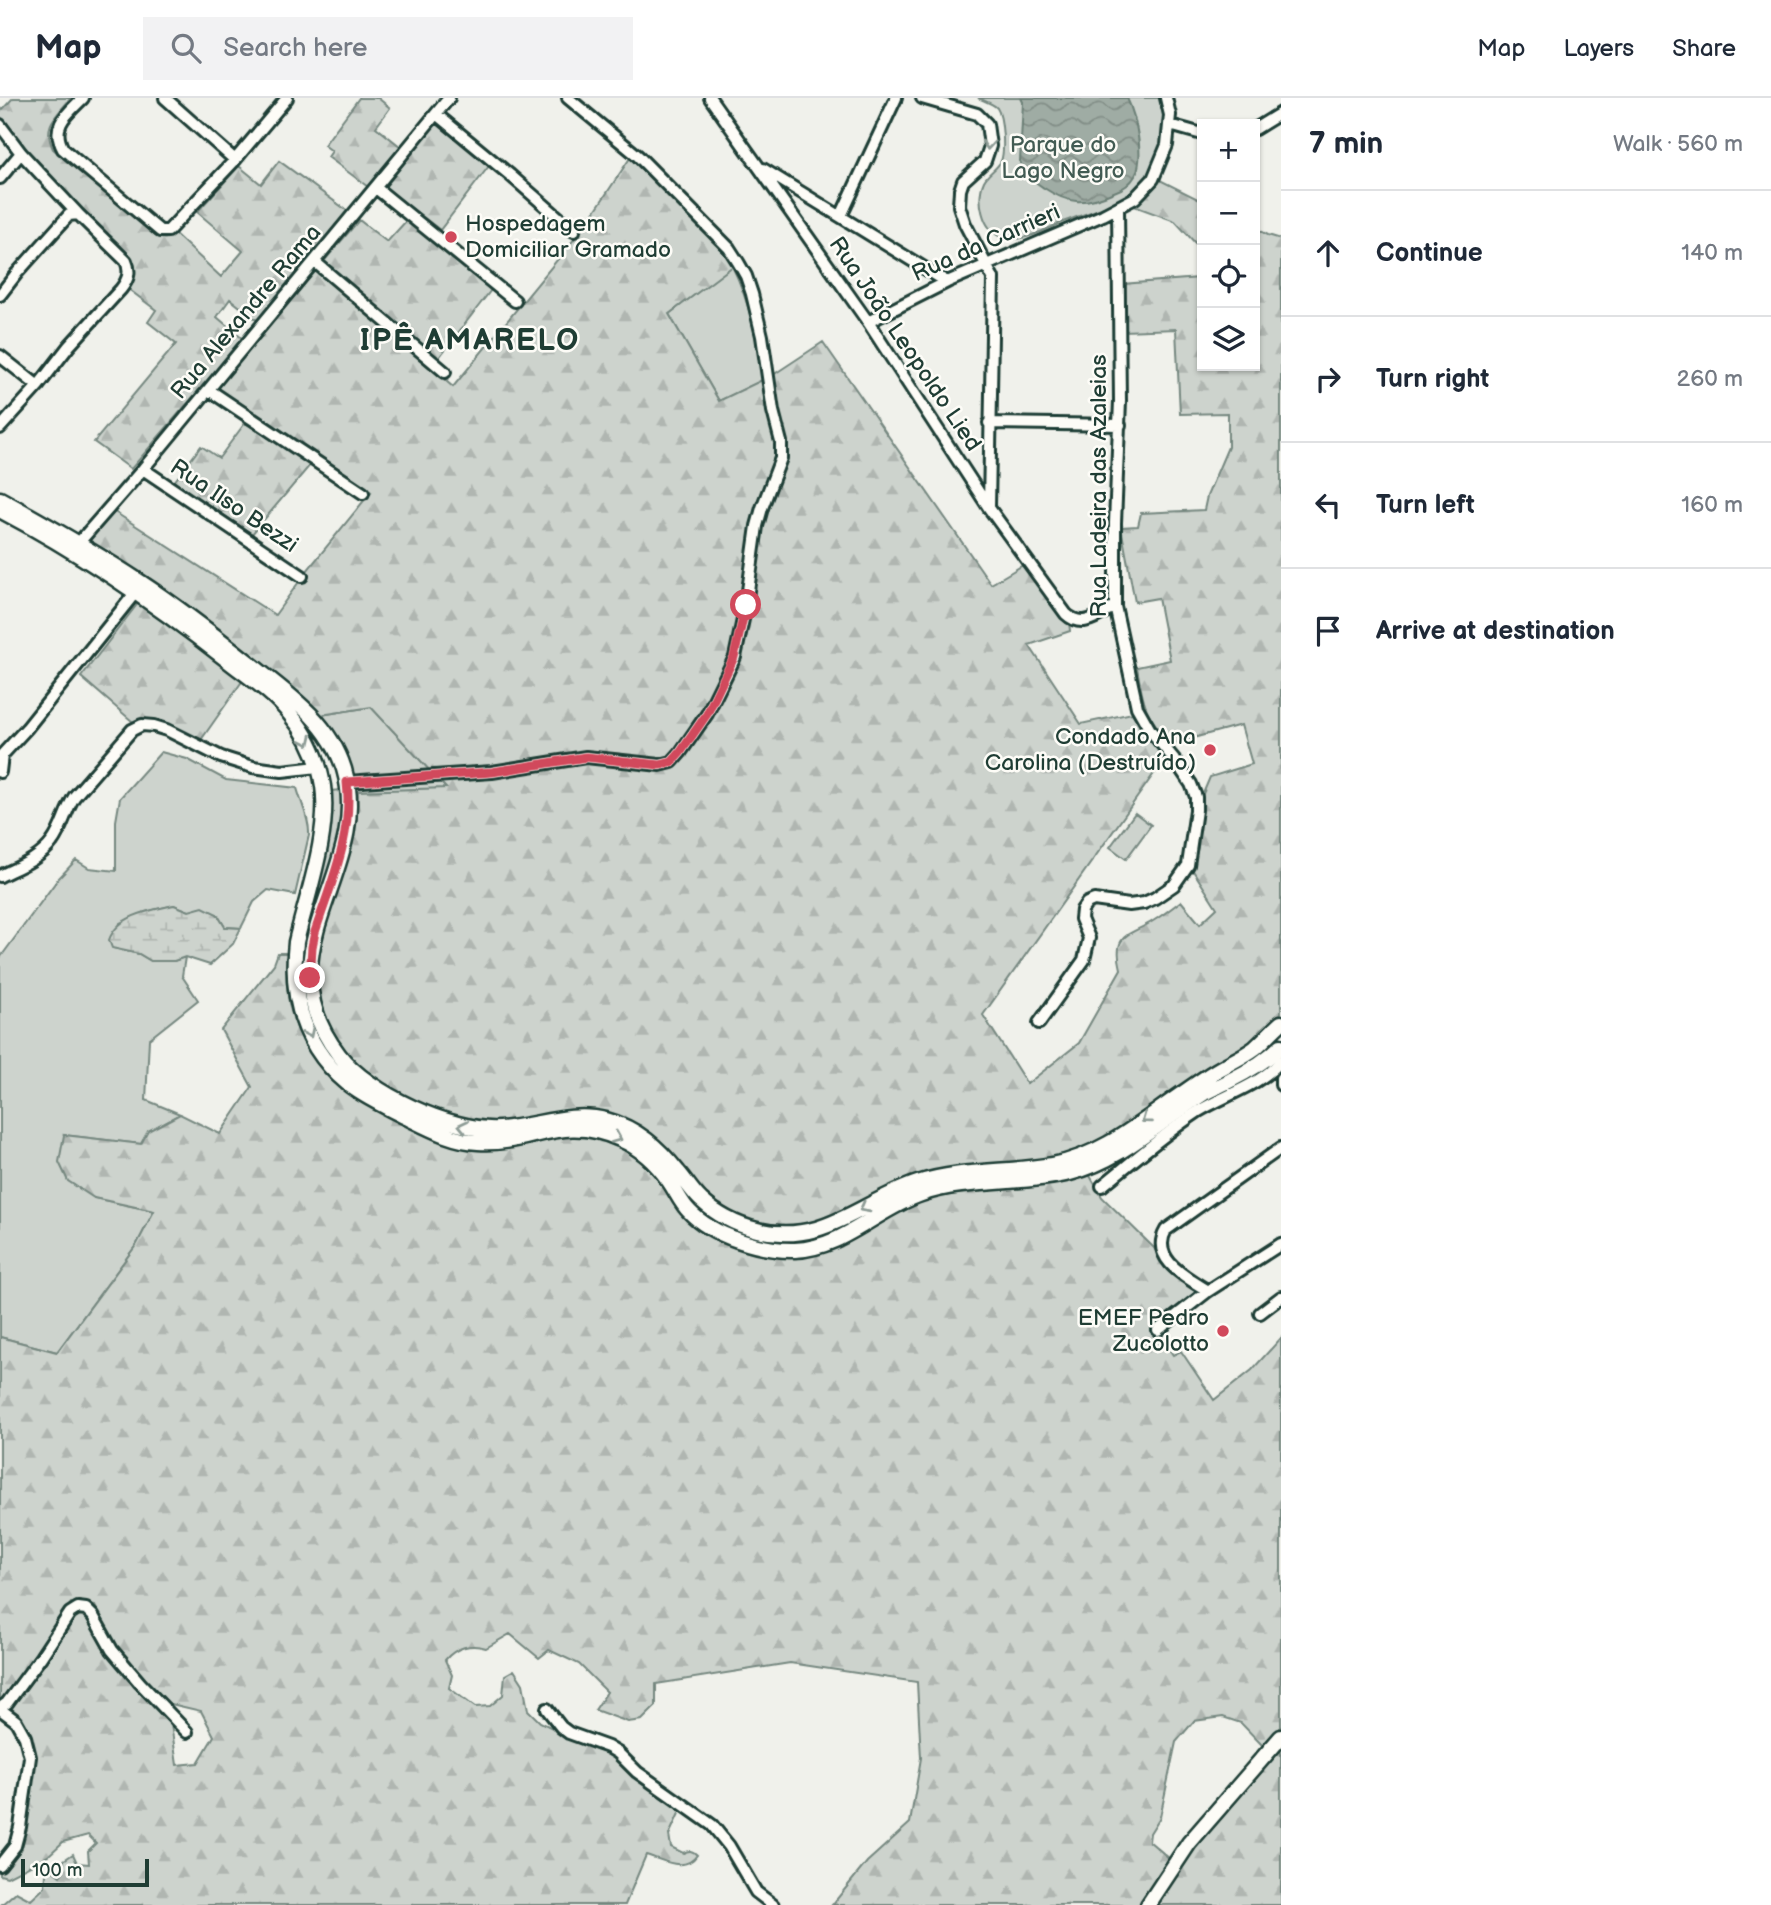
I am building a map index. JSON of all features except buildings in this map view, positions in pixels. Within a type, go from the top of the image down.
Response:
[{"type":"main road","points":[[0,499],[216,637],[305,708],[332,740],[347,782],[347,831],[315,932],[311,995],[319,1024],[349,1067],[386,1094],[422,1111],[468,1128],[501,1129],[556,1119],[607,1121],[643,1137],[664,1154],[702,1201],[728,1219],[755,1230],[778,1233],[809,1231],[842,1220],[890,1195],[929,1180],[970,1173],[1051,1166],[1102,1148],[1215,1071],[1238,1059],[1281,1023]]},
{"type":"main road","points":[[0,510],[75,547]]},
{"type":"main road","points":[[139,588],[264,689],[288,710],[303,731],[318,767],[324,803],[322,836],[296,942],[294,974],[298,1003],[309,1035],[327,1063],[347,1083],[374,1101],[428,1128],[464,1141],[490,1142],[569,1128],[595,1130],[622,1140],[645,1153],[655,1162],[684,1206],[700,1221],[730,1237],[782,1250],[813,1247],[840,1238],[892,1207],[923,1193],[958,1186],[1052,1177],[1073,1172],[1115,1155],[1211,1089],[1244,1081],[1281,1046]]},
{"type":"main road","points":[[318,767],[342,762]]},
{"type":"main road","points":[[323,785],[340,786],[347,782]]},
{"type":"main road","points":[[1244,1081],[1247,1065],[1281,1035]]},
{"type":"main road","points":[[1149,1905],[1189,1843],[1281,1737]]},
{"type":"street","points":[[83,98],[58,126],[57,135],[63,149],[160,231],[168,231],[235,160],[287,98]]},
{"type":"street","points":[[165,98],[235,160]]},
{"type":"street","name":"Rua Alexandre Rama","points":[[75,547],[143,470],[449,98]]},
{"type":"street","points":[[347,782],[492,772],[586,757],[660,765],[672,762],[707,714],[734,657],[746,605],[757,526],[781,458],[781,442],[752,294],[746,276],[729,248],[638,156],[568,98]]},
{"type":"street","name":"Rua João Leopoldo Lied","points":[[709,98],[868,322],[989,508],[1066,614],[1073,620],[1082,622],[1115,606]]},
{"type":"street","points":[[841,216],[895,98]]},
{"type":"street","points":[[922,98],[977,114],[987,124],[990,140],[985,160],[964,181],[960,190],[959,206],[965,224],[993,278],[989,508]]},
{"type":"street","name":"Rua da Carrieri","points":[[868,322],[947,282],[1118,208],[1135,198],[1153,180],[1164,154],[1170,125],[1166,98]]},
{"type":"street","points":[[1260,127],[1281,113]]},
{"type":"street","points":[[436,114],[574,231]]},
{"type":"street","points":[[0,125],[74,215],[126,261],[129,267],[126,282],[121,289],[0,428]]},
{"type":"street","points":[[1170,125],[1197,133]]},
{"type":"street","points":[[0,178],[21,153]]},
{"type":"street","points":[[758,166],[947,282]]},
{"type":"street","points":[[376,188],[514,301]]},
{"type":"street","name":"Rua Ladeira das Azaleias","points":[[1039,1023],[1084,960],[1089,938],[1081,919],[1082,910],[1087,903],[1094,900],[1129,905],[1144,903],[1155,898],[1181,877],[1191,853],[1196,810],[1196,797],[1191,784],[1150,730],[1137,707],[1115,606],[1115,523],[1120,425],[1118,208]]},
{"type":"street","points":[[0,295],[17,272],[74,215]]},
{"type":"street","points":[[315,262],[445,372]]},
{"type":"street","points":[[0,356],[38,386]]},
{"type":"street","points":[[209,390],[363,493]]},
{"type":"street","points":[[989,423],[1120,425]]},
{"type":"street","name":"Rua Ilso Bezzi","points":[[143,470],[302,576]]},
{"type":"street","points":[[0,772],[2,755],[27,728],[139,588]]},
{"type":"street","points":[[0,876],[36,858],[51,843],[74,797],[132,730],[142,725],[167,730],[221,757],[253,767],[282,771],[318,767]]},
{"type":"street","points":[[1102,1186],[1197,1112],[1244,1081],[1280,1064]]},
{"type":"street","points":[[1281,1077],[1281,1085]]},
{"type":"street","points":[[1208,1291],[1171,1265],[1160,1245],[1166,1230],[1281,1148]]},
{"type":"street","points":[[1158,1329],[1208,1291],[1281,1244]]},
{"type":"street","points":[[1259,1313],[1281,1297]]},
{"type":"street","points":[[0,1865],[15,1846],[30,1757],[25,1737],[16,1721],[0,1709],[41,1657],[70,1614],[78,1608],[86,1609],[93,1616],[113,1650],[187,1732]]},
{"type":"street","points":[[547,1709],[569,1733],[618,1753],[637,1772],[712,1825],[729,1846],[756,1892],[773,1905]]},
{"type":"green space","points":[[13,98],[71,98],[52,121],[49,133],[53,149],[157,237],[166,238],[175,234],[221,277],[243,251],[197,212],[239,166],[261,184],[279,161],[349,212],[258,321],[230,299],[217,317],[243,339],[131,469],[94,442],[176,344],[148,322],[156,310],[127,288],[129,257],[120,245],[77,207],[26,150],[0,116],[0,112]]},
{"type":"green space","points":[[359,98],[378,98],[390,108],[376,127],[401,147],[368,187],[328,157],[332,151],[324,145]]},
{"type":"green space","name":"Parque do Lago Negro","points":[[978,98],[1160,98],[1164,129],[1159,161],[1143,185],[1118,201],[1032,235],[1016,239],[1001,237],[994,233],[985,221],[981,196],[984,181],[1001,161],[1002,126],[997,108]]},
{"type":"green space","points":[[436,123],[489,166],[440,230],[386,186]]},
{"type":"green space","points":[[630,158],[699,223],[733,266],[669,314],[719,401],[773,375],[823,342],[991,584],[1023,565],[1069,622],[1070,631],[1029,645],[1081,724],[1132,713],[1165,758],[983,1015],[1027,1084],[1079,1043],[1121,969],[1119,948],[1125,937],[1157,919],[1181,901],[1200,924],[1217,908],[1192,869],[1198,847],[1202,796],[1210,777],[1252,764],[1241,725],[1171,744],[1150,717],[1141,691],[1137,667],[1170,660],[1158,598],[1135,602],[1121,527],[1138,526],[1141,513],[1204,510],[1207,496],[1228,447],[1228,413],[1180,414],[1176,329],[1123,331],[1122,284],[1197,278],[1197,371],[1260,371],[1260,231],[1281,239],[1281,1013],[1250,1044],[1117,1134],[1088,1149],[805,1225],[780,1226],[759,1223],[736,1215],[714,1201],[665,1146],[646,1132],[463,1120],[398,1093],[371,1076],[348,1055],[330,1030],[319,1001],[316,968],[322,930],[351,843],[358,791],[446,788],[371,707],[321,715],[248,654],[89,542],[89,538],[113,511],[275,615],[371,492],[219,389],[219,385],[359,220],[387,242],[407,220],[491,290],[431,368],[453,387],[585,226]]},
{"type":"green space","points":[[1158,179],[1197,198],[1197,245],[1175,221],[1134,206],[1145,197]]},
{"type":"green space","points":[[732,266],[744,293],[752,322],[763,380],[719,401],[669,314]]},
{"type":"green space","points":[[245,423],[311,464],[252,534],[174,482],[201,446],[219,458]]},
{"type":"green space","points":[[139,602],[243,680],[201,740],[160,722],[133,722],[81,677]]},
{"type":"green space","points":[[371,707],[447,789],[358,791],[342,751],[321,715]]},
{"type":"green space","points":[[161,752],[187,759],[226,780],[297,788],[307,817],[309,835],[295,895],[268,890],[254,902],[241,928],[225,927],[217,914],[189,911],[174,905],[145,912],[120,923],[113,948],[139,954],[151,961],[174,961],[185,957],[182,976],[198,1000],[149,1039],[146,1100],[180,1114],[149,1131],[141,1144],[64,1135],[94,1198],[154,1211],[137,1244],[57,1352],[0,1337],[0,958],[58,879],[76,860],[89,868],[116,871],[116,821],[120,798]]},
{"type":"green space","points":[[341,790],[336,843],[308,935],[304,971],[308,1004],[331,1056],[318,1038],[308,1018],[299,974],[302,938],[319,873],[331,791]]},
{"type":"green space","points":[[1135,813],[1151,825],[1126,859],[1110,847]]},
{"type":"green space","points":[[174,905],[189,911],[203,907],[217,914],[225,927],[241,928],[233,944],[210,965],[185,957],[174,961],[151,961],[139,954],[112,948],[109,940],[113,932],[127,919]]},
{"type":"green space","points":[[278,953],[287,953],[287,990],[291,1010],[301,1037],[317,1063],[338,1084],[361,1101],[440,1139],[481,1149],[570,1135],[605,1141],[622,1147],[646,1164],[683,1212],[788,1255],[929,1197],[1058,1183],[1089,1174],[1102,1197],[1154,1248],[1167,1269],[1198,1291],[1154,1328],[1173,1355],[1181,1351],[1214,1400],[1252,1370],[1281,1338],[1281,1727],[1263,1746],[1241,1723],[1223,1717],[1194,1721],[1176,1742],[1160,1817],[1150,1833],[1149,1841],[1170,1859],[1141,1905],[832,1905],[867,1862],[910,1823],[921,1758],[917,1682],[790,1663],[656,1684],[656,1706],[642,1720],[628,1722],[595,1710],[607,1692],[579,1664],[549,1650],[539,1658],[510,1634],[486,1648],[464,1647],[449,1656],[445,1660],[452,1675],[449,1688],[475,1707],[490,1706],[503,1695],[505,1675],[514,1670],[523,1684],[528,1710],[540,1722],[613,1754],[640,1782],[681,1809],[669,1835],[671,1847],[683,1853],[690,1851],[697,1855],[680,1864],[646,1855],[625,1905],[1,1905],[16,1892],[31,1900],[45,1887],[46,1874],[52,1870],[60,1876],[64,1860],[73,1854],[77,1863],[89,1864],[88,1851],[96,1843],[88,1835],[63,1842],[48,1856],[7,1877],[0,1875],[0,1869],[17,1847],[32,1757],[5,1709],[68,1619],[82,1612],[90,1616],[139,1688],[171,1724],[177,1765],[198,1763],[214,1736],[201,1711],[167,1703],[143,1680],[115,1647],[95,1606],[71,1603],[0,1703],[0,1337],[57,1352],[137,1244],[154,1211],[94,1198],[68,1181],[59,1162],[64,1135],[141,1144],[148,1131],[180,1114],[220,1134],[252,1087],[221,1030],[274,964]]},
{"type":"green space","points":[[1281,1028],[1239,1071],[1197,1092],[1110,1153],[1080,1166],[1053,1172],[946,1183],[924,1189],[830,1236],[818,1241],[790,1245],[744,1236],[705,1218],[689,1203],[666,1168],[651,1153],[634,1140],[615,1131],[571,1124],[503,1137],[469,1137],[447,1131],[414,1116],[363,1087],[331,1056],[364,1087],[430,1120],[466,1133],[505,1134],[571,1123],[584,1123],[625,1133],[656,1153],[696,1203],[721,1220],[748,1232],[774,1237],[797,1237],[838,1226],[898,1197],[938,1183],[1049,1170],[1084,1162],[1116,1146],[1188,1094],[1246,1060]]},
{"type":"green space","points":[[1281,1747],[1281,1905],[1155,1905],[1181,1863]]},
{"type":"water","points":[[1021,98],[1127,98],[1136,126],[1139,148],[1138,168],[1133,179],[1123,188],[1086,201],[1062,198],[1036,182],[1026,174],[1020,161]]},
{"type":"place","name":"Hospedagem Domiciliar Gramado","points":[[451,237]]},
{"type":"place","name":"Condado Ana Carolina (Destruído)","points":[[1210,750]]},
{"type":"place","name":"EMEF Pedro Zucolotto","points":[[1223,1331]]},
{"type":"district","name":"IPÊ AMARELO","points":[[470,341]]},
{"type":"route","points":[[310,978],[315,932],[347,831],[347,782],[492,772],[586,757],[660,765],[672,762],[707,714],[734,657],[746,605]]}]
